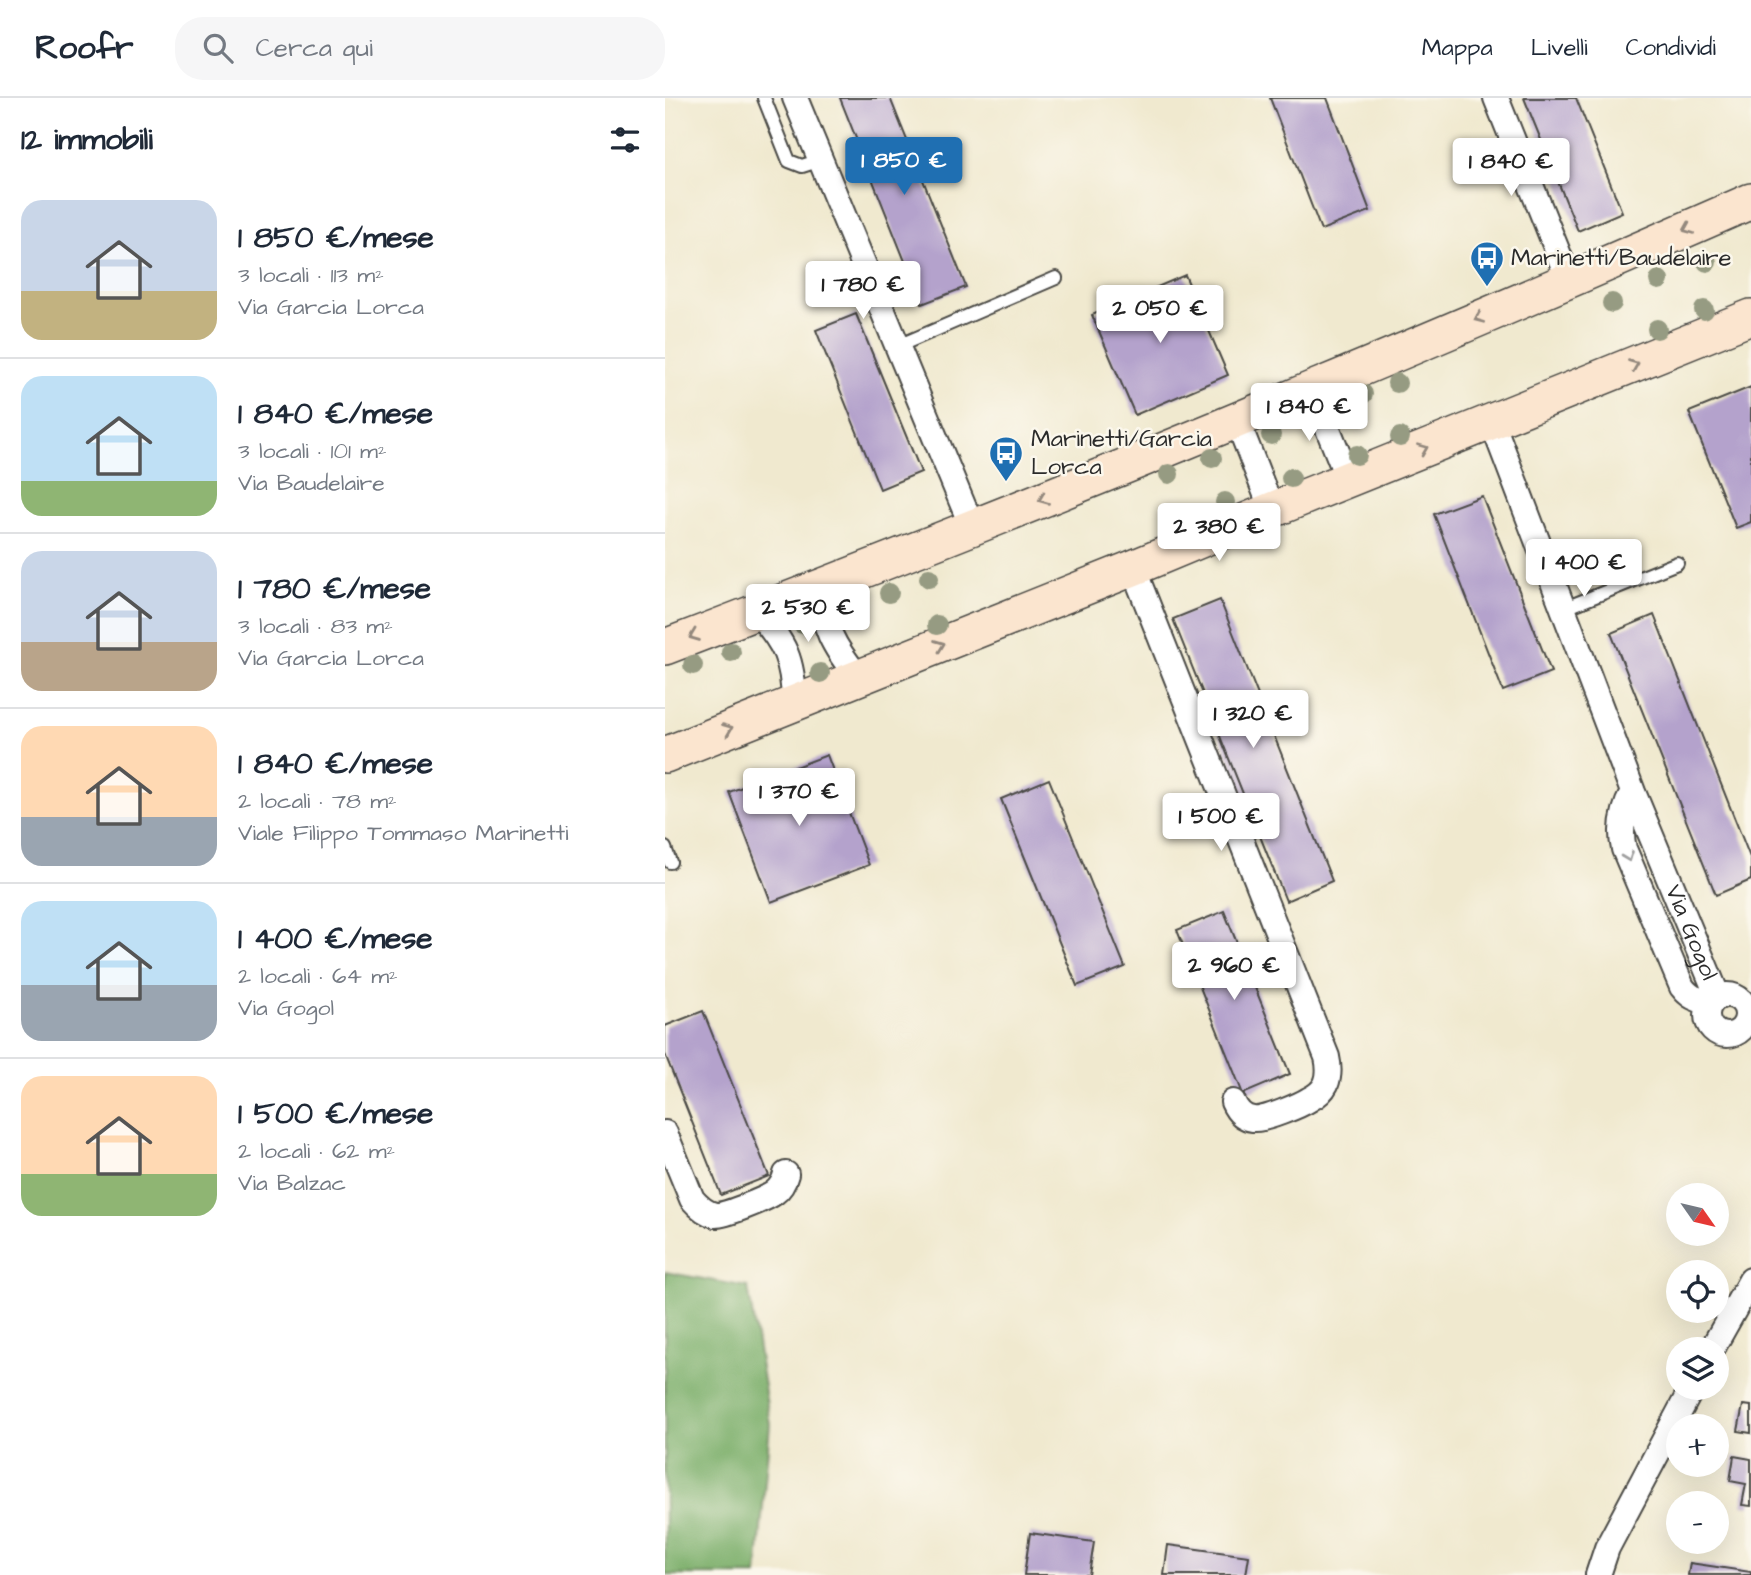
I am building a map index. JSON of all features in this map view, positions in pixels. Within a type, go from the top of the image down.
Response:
[{"type":"street","points":[[795,98],[972,527]]},
{"type":"street","points":[[1496,98],[1569,280]]},
{"type":"street","points":[[665,647],[1237,420],[1751,201]]},
{"type":"street","points":[[665,755],[1751,317]]},
{"type":"street","points":[[1312,389],[1348,479]]},
{"type":"street","points":[[1237,420],[1272,510]]},
{"type":"street","name":"Via Gogol","points":[[1492,422],[1633,792],[1622,821],[1624,849],[1682,987],[1700,1001],[1717,998]]},
{"type":"street","points":[[1133,568],[1329,1066],[1326,1084],[1317,1095],[1259,1120],[1240,1114],[1233,1102]]},
{"type":"street","points":[[819,587],[829,636],[857,677]]},
{"type":"street","points":[[757,612],[787,653],[794,681],[795,702]]},
{"type":"street","points":[[665,1133],[692,1199],[699,1207],[713,1215],[726,1213],[768,1196],[780,1187],[786,1174]]},
{"type":"street","points":[[1719,1337],[1751,1280]]},
{"type":"street","points":[[1598,1575],[1607,1548],[1686,1400]]},
{"type":"lane","points":[[764,98],[789,161],[802,166],[821,160]]},
{"type":"lane","points":[[898,346],[1056,278]]},
{"type":"lane","points":[[1563,609],[1677,563]]},
{"type":"lane","points":[[665,848],[670,862]]},
{"type":"green space","points":[[665,1272],[748,1287],[770,1424],[757,1575],[665,1575]]},
{"type":"building","points":[[840,98],[890,98],[966,287],[922,304]]},
{"type":"building","points":[[1270,98],[1327,98],[1370,211],[1321,230]]},
{"type":"building","points":[[1524,98],[1576,98],[1622,212],[1578,231]]},
{"type":"building","points":[[1185,275],[1228,375],[1135,415],[1092,315]]},
{"type":"building","points":[[856,314],[921,472],[880,489],[816,330]]},
{"type":"building","points":[[1751,387],[1751,522],[1736,528],[1689,412]]},
{"type":"building","points":[[1482,496],[1551,672],[1503,691],[1434,514]]},
{"type":"building","points":[[1220,600],[1332,881],[1286,901],[1173,619]]},
{"type":"building","points":[[1654,615],[1751,860],[1751,880],[1716,895],[1611,633]]},
{"type":"building","points":[[827,755],[869,865],[771,902],[729,792]]},
{"type":"building","points":[[1049,779],[1125,967],[1077,986],[1001,799]]},
{"type":"building","points":[[1224,911],[1290,1074],[1243,1094],[1177,930]]},
{"type":"building","points":[[703,1011],[769,1176],[721,1195],[665,1054],[665,1026]]},
{"type":"building","points":[[1743,1405],[1751,1406],[1751,1433],[1738,1431]]},
{"type":"building","points":[[1734,1456],[1751,1459],[1751,1506],[1742,1505],[1746,1484],[1730,1481]]},
{"type":"building","points":[[1030,1533],[1094,1542],[1089,1575],[1024,1575]]},
{"type":"building","points":[[1168,1545],[1249,1556],[1246,1575],[1164,1575]]},
{"type":"building","points":[[1690,1563],[1751,1572],[1751,1575],[1688,1575]]},
{"type":"place","name":"Marinetti/Baudelaire","points":[[1487,288]]},
{"type":"place","name":"Marinetti/Garcia Lorca","points":[[1006,483]]}]
